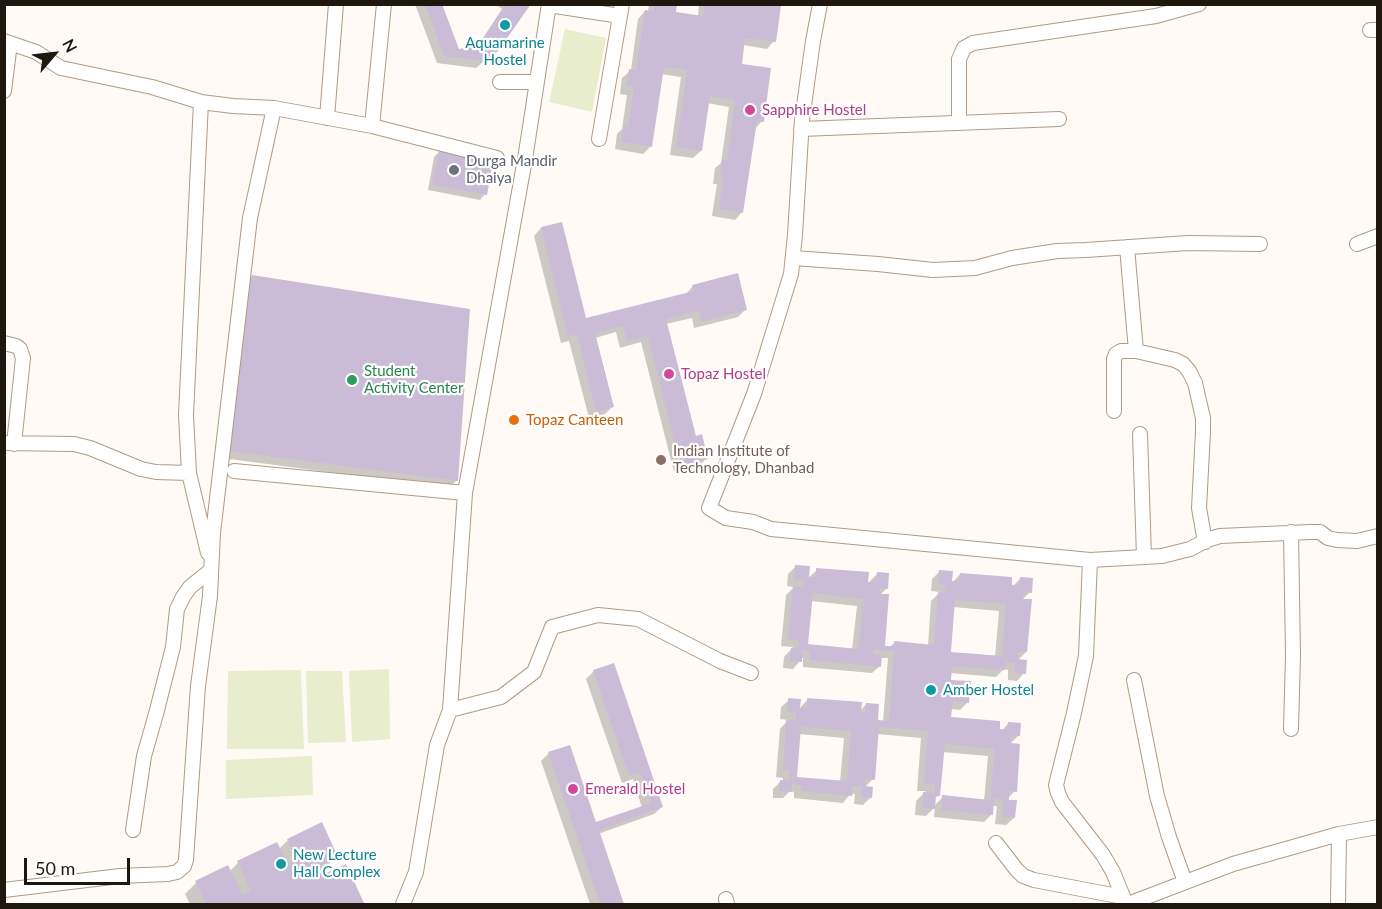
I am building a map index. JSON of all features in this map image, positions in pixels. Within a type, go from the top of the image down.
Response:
[{"type":"street","points":[[327,118],[336,4]]},
{"type":"street","points":[[372,126],[384,4]]},
{"type":"street","points":[[820,4],[801,129],[791,274],[754,394],[709,508],[726,518],[753,522],[771,530],[1090,560],[1162,556],[1190,549],[1220,536],[1320,532],[1337,540],[1357,541],[1377,536]]},
{"type":"street","points":[[959,123],[958,59],[964,48],[973,43],[1143,11],[1199,4]]},
{"type":"street","points":[[403,904],[416,872],[437,745],[450,710],[465,493],[523,170],[549,5],[621,10],[599,139]]},
{"type":"street","points":[[4,91],[7,42],[36,52],[61,68],[152,87],[201,102],[274,108],[372,126],[497,159]]},
{"type":"street","points":[[500,82],[537,82]]},
{"type":"street","points":[[201,102],[186,415],[189,474],[211,567]]},
{"type":"street","points":[[4,891],[120,876],[168,874],[177,872],[184,866],[198,687],[210,596],[211,567],[250,218],[274,108]]},
{"type":"street","points":[[801,129],[1059,119]]},
{"type":"street","points":[[1357,244],[1377,236]]},
{"type":"street","points":[[793,258],[933,270],[975,268],[1012,258],[1056,251],[1188,243],[1260,244]]},
{"type":"street","points":[[1127,248],[1136,351]]},
{"type":"street","points":[[4,343],[20,349],[23,358],[9,443],[74,444],[90,448],[141,469],[189,474]]},
{"type":"street","points":[[1114,411],[1114,358],[1121,351],[1136,351],[1175,360],[1189,371],[1195,383],[1203,418],[1199,508],[1205,542]]},
{"type":"street","points":[[1140,434],[1144,557]]},
{"type":"street","points":[[234,471],[465,493]]},
{"type":"street","points":[[1291,532],[1293,655],[1291,729]]},
{"type":"street","points":[[1090,560],[1086,656],[1056,785],[1062,802],[1103,855],[1126,902]]},
{"type":"street","points":[[133,830],[144,756],[173,647],[177,609],[190,587],[211,567]]},
{"type":"street","points":[[450,710],[501,697],[534,672],[552,627],[598,615],[638,619],[720,661],[751,673]]},
{"type":"street","points":[[1134,680],[1157,796],[1185,882]]},
{"type":"street","points":[[996,843],[1023,876],[1126,902],[1233,864],[1339,834],[1377,827]]},
{"type":"street","points":[[1338,904],[1339,834]]},
{"type":"green space","points":[[565,29],[606,38],[592,112],[549,102]]},
{"type":"green space","points":[[389,669],[390,739],[352,742],[349,671]]},
{"type":"green space","points":[[301,670],[304,749],[227,749],[228,671]]},
{"type":"green space","points":[[306,671],[342,671],[346,742],[308,743]]},
{"type":"green space","points":[[312,756],[313,795],[226,799],[226,760]]},
{"type":"building","name":"Aquamarine Hostel","points":[[425,4],[442,4],[459,49],[479,45],[506,4],[531,4],[498,51],[485,61],[444,56]]},
{"type":"building","name":"Sapphire Hostel","points":[[654,4],[677,4],[676,12],[703,16],[705,5],[781,5],[776,42],[745,38],[742,64],[771,68],[764,122],[757,121],[743,213],[719,209],[724,177],[720,177],[722,159],[727,160],[735,100],[710,96],[702,151],[676,147],[687,70],[664,67],[652,147],[622,142],[624,125],[628,126],[634,87],[627,86],[629,69],[636,70],[645,10],[653,11]]},
{"type":"building","points":[[439,150],[493,161],[487,195],[432,185]]},
{"type":"building","name":"Topaz Hostel","points":[[562,222],[586,318],[694,291],[692,285],[738,273],[747,310],[702,322],[699,311],[666,319],[696,436],[702,434],[708,459],[681,466],[648,336],[627,341],[623,326],[595,333],[614,407],[596,412],[577,334],[568,337],[541,227]]},
{"type":"building","name":"Student Activity Center","points":[[252,275],[470,309],[458,481],[229,451]]},
{"type":"building","name":"Amber Hostel","points":[[795,565],[810,566],[809,577],[816,577],[816,568],[869,572],[868,582],[876,582],[877,572],[889,573],[888,589],[880,588],[879,594],[889,594],[885,646],[894,646],[894,641],[934,645],[938,592],[945,593],[946,585],[938,584],[939,570],[953,571],[952,581],[959,581],[960,573],[1012,577],[1012,585],[1019,585],[1020,577],[1033,578],[1032,593],[1024,592],[1023,599],[1032,599],[1027,652],[1018,652],[1018,659],[1027,660],[1026,674],[1014,673],[1015,663],[1006,662],[1005,670],[952,666],[951,680],[971,681],[969,703],[953,701],[951,717],[1000,721],[1000,729],[1007,730],[1008,722],[1021,723],[1020,736],[1012,736],[1011,743],[1020,744],[1017,792],[1009,791],[1009,800],[1017,800],[1015,818],[1002,817],[1003,799],[994,798],[993,815],[941,810],[942,795],[990,800],[995,749],[945,744],[940,796],[936,795],[935,809],[922,808],[923,792],[934,793],[935,784],[924,784],[928,731],[879,727],[875,780],[865,779],[865,786],[873,787],[872,798],[861,797],[862,787],[852,786],[852,796],[801,791],[801,785],[792,784],[792,792],[779,791],[780,780],[789,781],[790,771],[783,770],[786,720],[796,720],[796,713],[787,712],[788,698],[801,699],[800,708],[807,708],[807,698],[862,702],[861,713],[865,713],[866,703],[879,704],[878,720],[889,721],[894,651],[873,650],[873,654],[882,655],[881,667],[809,660],[810,651],[802,650],[802,662],[790,661],[791,648],[799,648],[799,640],[788,640],[793,586],[803,587],[804,580],[794,579]],"holes":[[[813,593],[864,599],[858,649],[808,644]],[[955,600],[1006,604],[1002,656],[951,652]],[[801,727],[851,731],[847,781],[797,777]]]},
{"type":"building","name":"Emerald Hostel","points":[[614,663],[663,807],[599,830],[624,904],[600,904],[548,752],[570,745],[596,822],[651,803],[640,773],[629,776],[593,670]]},
{"type":"building","name":"New Lecture Hall Complex","points":[[322,822],[338,857],[317,867],[322,875],[346,864],[364,903],[206,904],[195,881],[228,865],[243,895],[251,891],[237,861],[277,842],[287,863],[297,859],[287,839]]},
{"type":"place","name":"Aquamarine Hostel","points":[[505,25]]},
{"type":"place","name":"Sapphire Hostel","points":[[750,110]]},
{"type":"place","name":"Durga Mandir Dhaiya","points":[[454,170]]},
{"type":"place","name":"Topaz Hostel","points":[[669,374]]},
{"type":"place","name":"Student Activity Center","points":[[352,380]]},
{"type":"place","name":"Topaz Canteen","points":[[514,420]]},
{"type":"place","name":"Indian Institute of Technology, Dhanbad","points":[[661,460]]},
{"type":"place","name":"Amber Hostel","points":[[931,690]]},
{"type":"place","name":"Emerald Hostel","points":[[573,789]]},
{"type":"place","name":"New Lecture Hall Complex","points":[[281,864]]}]
